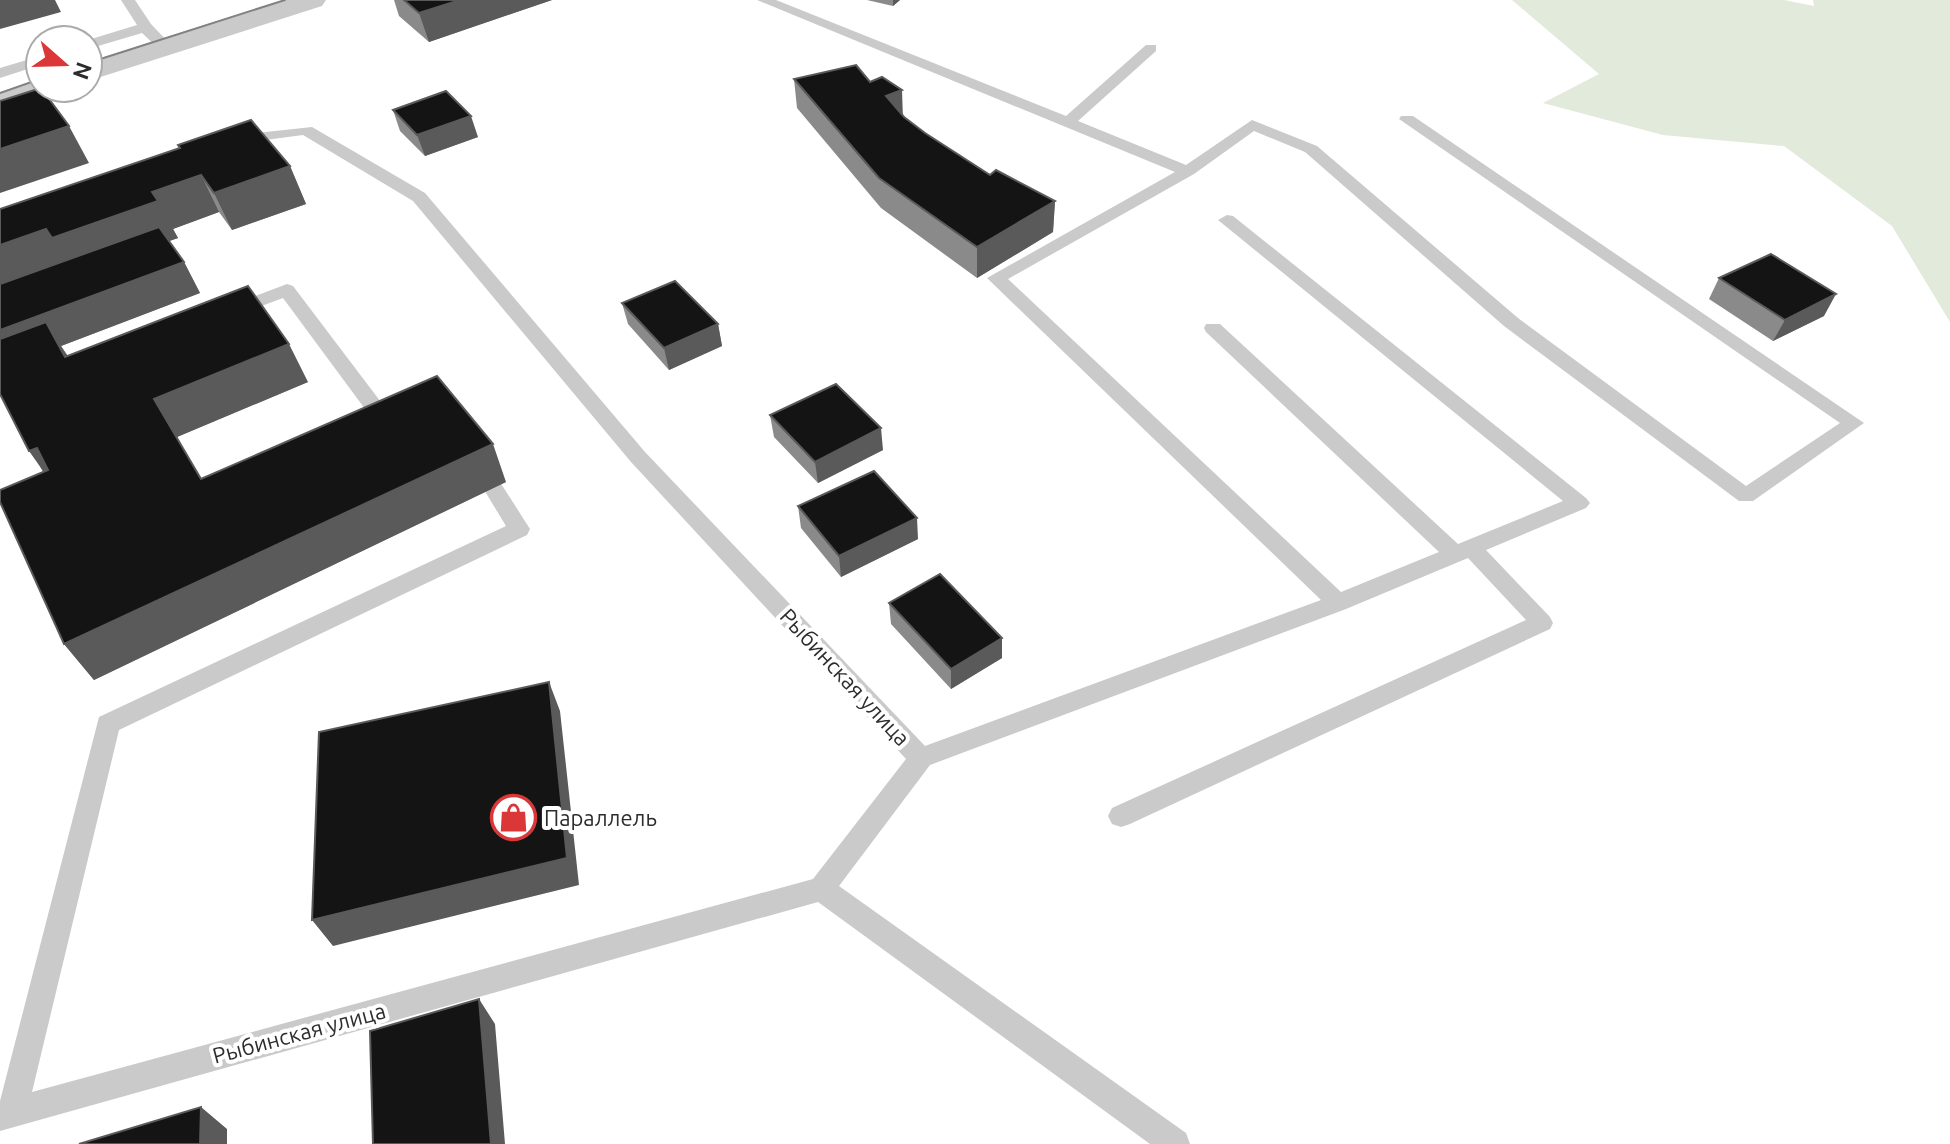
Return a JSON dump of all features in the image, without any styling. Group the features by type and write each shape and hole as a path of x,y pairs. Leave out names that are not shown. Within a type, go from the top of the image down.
{"street":[{"path":"104,64 154,37 312,0"},
{"path":"0,102 24,94"}],"lane":[{"path":"104,43 154,37 128,0"},
{"path":"764,0 1188,171"},
{"path":"1067,123 1151,48"},
{"path":"0,73 24,65"},
{"path":"1338,603 996,278 1188,171 1252,125 1311,149 1511,322 1746,496 1854,423 1407,119"},
{"name":"Рыбинская улица","path":"6,1114 821,889 921,758 638,457 419,197 306,130 208,143"},
{"path":"921,758 1338,603 1579,503 1227,220"},
{"path":"217,316 287,290 391,429 404,424"},
{"path":"1121,816 1542,623 1213,328"},
{"path":"6,1114 108,724 519,529 468,448"},
{"path":"821,889 1175,1144"}],"green space":[{"path":"1512,0 1784,0 1814,6 1813,0 1950,0 1950,322 1892,226 1784,146 1663,135 1543,103 1599,74"}],"building":[{"path":"404,0 460,0 419,13"},
{"path":"856,65 870,82 882,77 902,90 886,96 904,117 925,133 990,175 996,170 1055,201 977,247 879,178 794,79"},
{"path":"446,91 471,116 417,135 393,110"},
{"path":"24,93 24,104 53,104 69,126 0,149 0,101"},
{"path":"251,120 290,166 214,193 201,175 152,192 158,201 52,238 46,229 0,245 0,209 180,148 178,145"},
{"path":"159,227 184,262 0,330 0,284"},
{"path":"1771,254 1836,294 1785,320 1719,278"},
{"path":"675,281 718,324 664,348 622,303"},
{"path":"248,286 289,344 154,399 201,479 437,376 493,444 64,644 0,502 0,490 48,470 37,448 29,451 0,394 0,339 46,322 65,357"},
{"path":"836,384 881,428 815,462 770,415"},
{"path":"874,471 917,518 839,556 798,506"},
{"path":"940,574 1002,638 951,669 889,603"},
{"path":"549,682 567,858 312,920 319,732"},
{"path":"479,999 491,1144 373,1144 370,1031"},
{"path":"201,1107 200,1144 79,1144"}],"tram line":[{"path":"104,58 285,0"},
{"path":"0,93 24,85"}],"place":[{"name":"Параллель","path":"513,818"}]}
